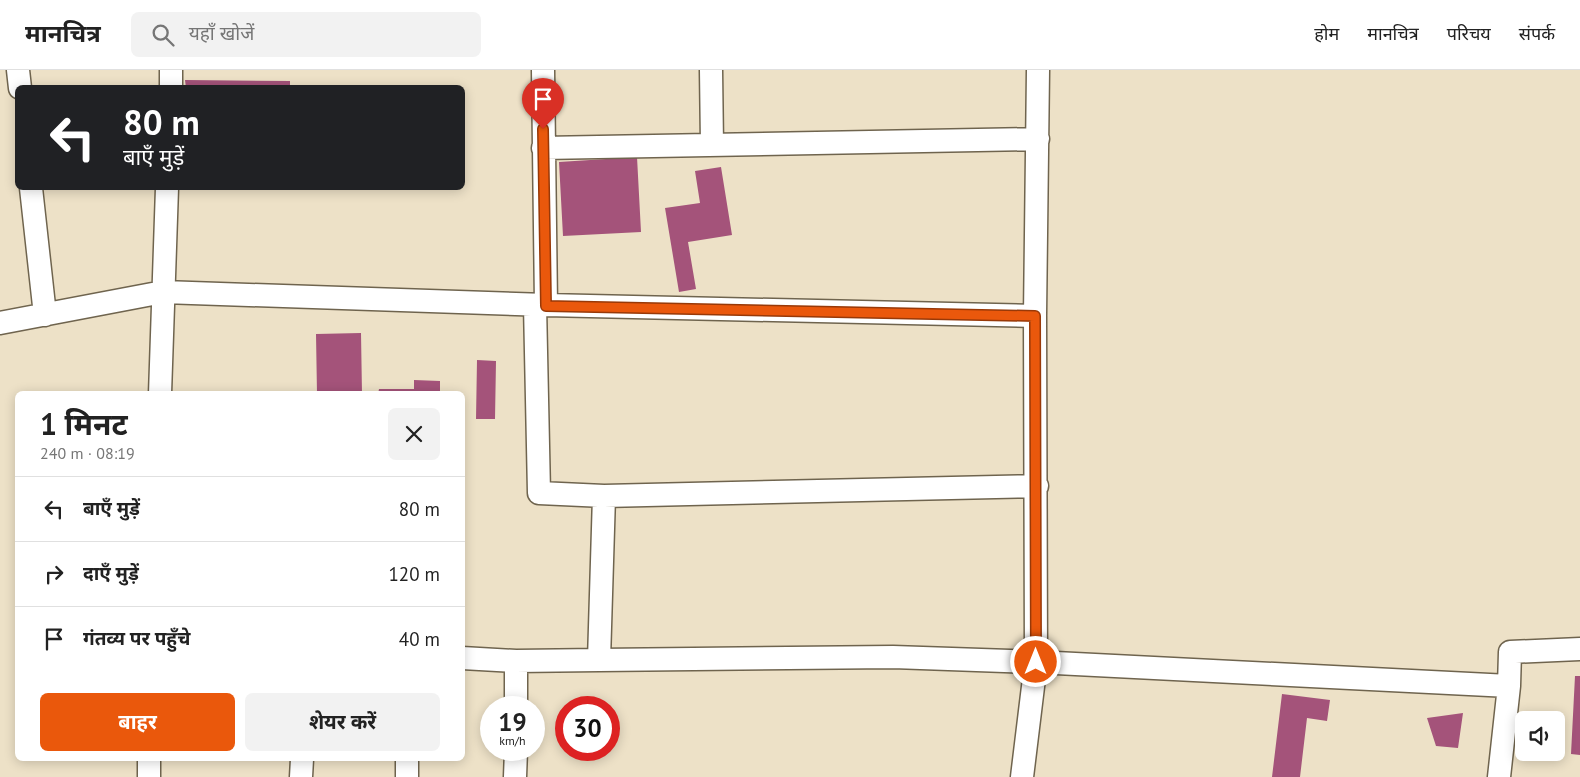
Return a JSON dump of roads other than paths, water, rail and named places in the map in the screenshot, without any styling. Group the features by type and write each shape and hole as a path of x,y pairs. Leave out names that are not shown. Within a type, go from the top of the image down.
{"street":[{"path":"18,70 20,85"},
{"path":"170,85 171,70"},
{"path":"543,70 539,493 604,496 1037,486"},
{"path":"711,70 712,144"},
{"path":"1022,777 1036,662 1037,486 1035,316 1038,70"},
{"path":"543,148 1038,139"},
{"path":"31,190 46,315"},
{"path":"160,391 167,190"},
{"path":"0,323 163,292 540,305 1035,316"},
{"path":"599,660 604,496"},
{"path":"1500,777 1509,686 1510,652 1580,649"},
{"path":"465,658 516,661 893,657 1036,662 1509,686"},
{"path":"516,661 516,696"},
{"path":"149,761 149,777"},
{"path":"301,777 302,761"},
{"path":"407,761 407,777"},
{"path":"515,777 516,761"}]}
